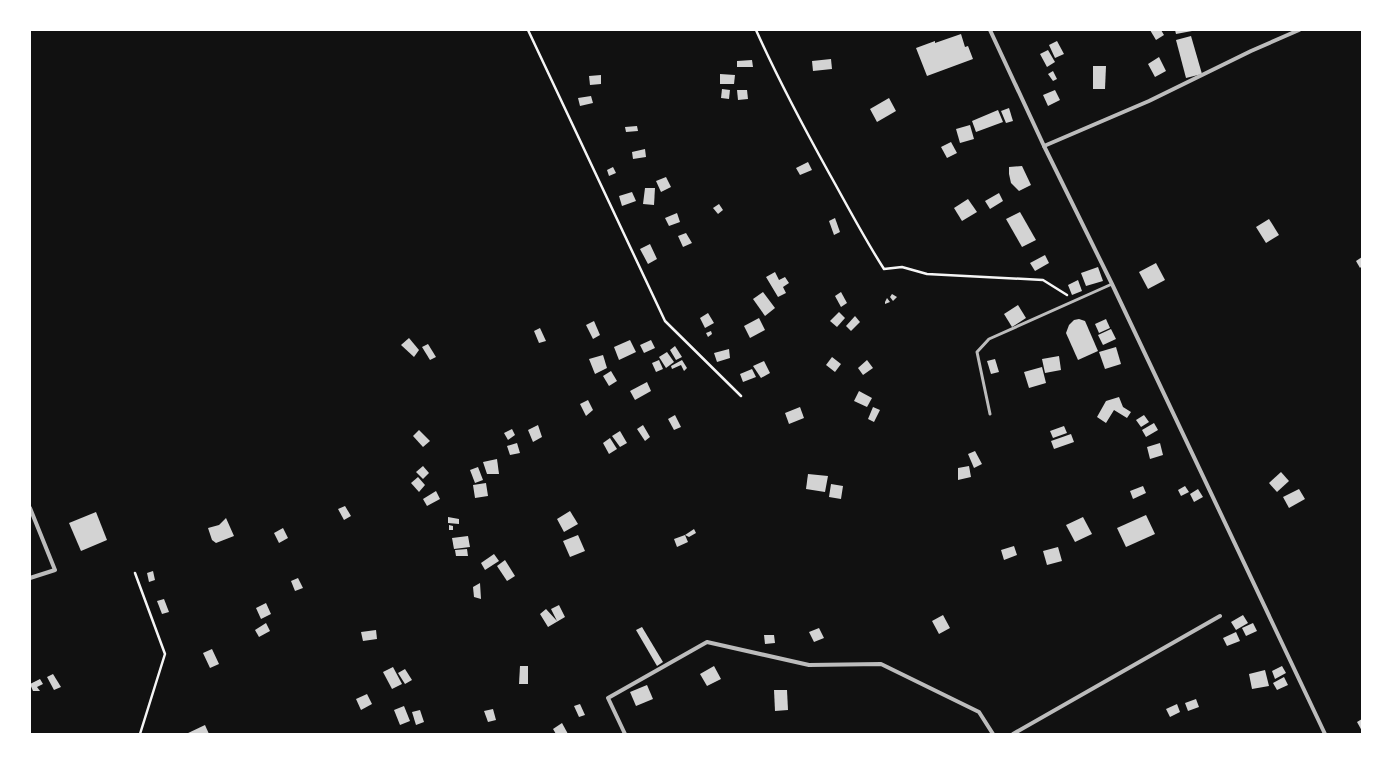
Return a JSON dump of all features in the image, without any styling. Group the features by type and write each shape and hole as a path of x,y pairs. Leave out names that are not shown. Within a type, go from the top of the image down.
{"street":[{"path":"990,30 1325,734"},
{"path":"1044,146 1149,102 1251,51 1299,30"},
{"path":"30,508 55,570 30,578"},
{"path":"1013,734 1220,616"},
{"path":"625,734 608,698 707,642 809,665 881,664 979,712 993,734"}],"lane":[{"path":"990,414 977,352 989,339 1112,284"}],"path":[{"path":"528,30 665,321 741,396"},
{"path":"756,30 774,70 807,134 870,247 884,269 902,267 927,274 1044,280 1075,300"},
{"path":"135,573 166,654 140,734"}],"building":[{"path":"1150,30 1161,30 1164,35 1156,40"},
{"path":"1175,30 1191,30 1192,31 1176,34"},
{"path":"961,34 965,47 968,46 973,59 927,76 916,48"},
{"path":"1191,36 1202,74 1186,78 1176,40"},
{"path":"1057,41 1064,54 1055,58 1049,45"},
{"path":"1048,50 1055,62 1047,67 1040,54"},
{"path":"1159,57 1166,71 1155,77 1148,64"},
{"path":"831,59 832,69 813,71 812,61"},
{"path":"752,60 753,67 737,67 737,61"},
{"path":"1093,66 1106,66 1105,89 1093,89"},
{"path":"1053,71 1057,79 1053,81 1048,74"},
{"path":"720,74 735,75 734,84 720,84"},
{"path":"601,75 601,84 590,85 589,76"},
{"path":"722,89 730,90 729,99 721,98"},
{"path":"737,90 747,90 748,99 738,100"},
{"path":"1055,90 1060,100 1048,106 1043,95"},
{"path":"591,96 593,103 580,106 578,98"},
{"path":"889,98 896,111 877,122 870,109"},
{"path":"1009,108 1013,121 1006,123 1001,111"},
{"path":"998,110 1003,122 976,132 972,121"},
{"path":"970,125 974,139 960,143 956,129"},
{"path":"637,126 638,131 626,132 625,127"},
{"path":"951,142 957,153 947,158 941,147"},
{"path":"645,149 646,157 633,159 632,152"},
{"path":"808,162 812,170 800,175 796,168"},
{"path":"1022,166 1031,185 1019,191 1011,183 1009,167"},
{"path":"613,167 616,173 609,176 607,170"},
{"path":"666,177 671,187 661,192 656,181"},
{"path":"645,188 655,188 654,205 643,204"},
{"path":"632,192 636,201 622,206 619,196"},
{"path":"999,193 1003,201 990,209 985,201"},
{"path":"968,199 977,212 962,221 954,208"},
{"path":"719,204 723,210 718,214 713,208"},
{"path":"1020,212 1036,240 1022,247 1006,219"},
{"path":"677,213 680,222 669,226 665,218"},
{"path":"835,218 840,232 834,235 829,221"},
{"path":"1269,219 1279,235 1266,243 1256,227"},
{"path":"686,233 692,243 683,247 678,236"},
{"path":"650,244 657,259 648,264 640,249"},
{"path":"1045,255 1049,263 1035,271 1030,263"},
{"path":"1362,257 1362,266 1360,268 1356,261"},
{"path":"1156,263 1165,280 1148,289 1139,272"},
{"path":"1098,267 1103,281 1086,286 1081,273"},
{"path":"775,272 779,280 785,277 789,283 783,287 786,293 778,297 766,277"},
{"path":"1078,280 1082,291 1072,295 1068,285"},
{"path":"763,292 775,308 765,316 753,299"},
{"path":"841,292 847,303 841,307 835,296"},
{"path":"892,294 897,297 893,301 890,297"},
{"path":"887,298 890,302 885,304 885,302"},
{"path":"1018,305 1026,318 1012,327 1004,314"},
{"path":"839,312 845,318 837,327 830,321"},
{"path":"708,313 714,323 705,328 700,318"},
{"path":"855,316 860,322 851,331 846,326"},
{"path":"759,318 765,330 750,338 744,326"},
{"path":"1079,319 1085,321 1098,351 1078,360 1066,333 1069,325 1074,320"},
{"path":"1106,319 1110,328 1099,333 1095,324"},
{"path":"594,321 600,335 593,339 586,325"},
{"path":"540,328 546,341 539,343 534,331"},
{"path":"1111,329 1116,339 1103,345 1098,335"},
{"path":"711,331 712,334 708,337 706,333"},
{"path":"409,338 419,350 414,357 401,345"},
{"path":"630,340 636,352 619,360 614,347"},
{"path":"651,340 655,348 644,353 640,345"},
{"path":"428,344 436,357 430,360 422,347"},
{"path":"675,346 682,357 676,360 670,350"},
{"path":"1116,347 1121,364 1105,369 1099,352"},
{"path":"729,349 730,358 717,362 714,353"},
{"path":"667,352 674,362 666,368 659,357"},
{"path":"603,355 607,368 595,374 589,359"},
{"path":"1059,356 1061,370 1045,373 1042,359"},
{"path":"832,357 841,364 835,372 826,365"},
{"path":"995,359 999,372 991,374 987,361"},
{"path":"659,360 663,369 656,372 652,363"},
{"path":"682,360 687,368 684,371 681,365 672,369 671,366"},
{"path":"867,360 873,368 863,375 858,368"},
{"path":"764,361 770,373 761,378 753,366"},
{"path":"1042,367 1046,383 1029,388 1024,372"},
{"path":"752,369 756,377 743,382 740,374"},
{"path":"611,371 617,381 609,386 603,376"},
{"path":"647,382 651,391 635,400 630,391"},
{"path":"859,391 872,398 867,407 854,401"},
{"path":"1119,397 1123,407 1131,412 1127,418 1114,410 1106,423 1097,417 1106,401"},
{"path":"588,400 593,410 586,416 580,404"},
{"path":"800,407 804,418 789,424 785,413"},
{"path":"873,407 880,410 874,422 868,419"},
{"path":"675,415 681,427 674,430 668,419"},
{"path":"1144,415 1149,422 1141,427 1136,420"},
{"path":"1154,423 1158,430 1146,437 1142,430"},
{"path":"538,425 542,437 533,442 528,430"},
{"path":"643,425 650,437 645,441 637,429"},
{"path":"1064,426 1067,433 1053,438 1050,431"},
{"path":"512,429 515,435 508,440 504,433"},
{"path":"419,430 430,441 423,447 413,436"},
{"path":"620,431 627,443 620,447 612,436"},
{"path":"1071,434 1074,442 1054,449 1051,441"},
{"path":"610,438 617,449 609,454 603,443"},
{"path":"517,443 520,453 510,455 507,446"},
{"path":"1160,443 1163,455 1150,459 1147,447"},
{"path":"975,451 982,464 974,468 968,454"},
{"path":"497,459 499,474 487,474 483,462"},
{"path":"423,466 429,473 423,479 416,472"},
{"path":"969,466 971,477 958,480 958,468"},
{"path":"478,467 483,480 475,483 470,470"},
{"path":"1281,472 1289,481 1277,492 1269,483"},
{"path":"808,474 828,476 825,492 806,489"},
{"path":"418,477 425,485 419,492 411,483"},
{"path":"486,483 488,496 475,498 473,485"},
{"path":"831,484 843,486 841,499 829,497"},
{"path":"1143,486 1146,493 1133,499 1130,491"},
{"path":"1185,486 1189,492 1181,496 1178,490"},
{"path":"1198,489 1203,497 1194,502 1190,494"},
{"path":"1299,489 1305,499 1289,508 1283,497"},
{"path":"436,491 440,499 427,506 423,499"},
{"path":"345,506 351,516 344,520 338,509"},
{"path":"570,511 578,524 564,532 557,519"},
{"path":"96,512 107,540 81,551 69,523"},
{"path":"1146,515 1155,534 1126,547 1117,528"},
{"path":"448,517 459,519 459,524 448,523"},
{"path":"1083,517 1092,534 1075,542 1066,525"},
{"path":"226,518 234,536 216,543 212,540 208,528 219,525"},
{"path":"449,525 453,526 453,530 449,530"},
{"path":"283,528 288,538 279,543 274,533"},
{"path":"694,529 696,533 689,537 685,535"},
{"path":"578,535 585,551 570,557 563,541"},
{"path":"685,535 688,542 677,547 674,539"},
{"path":"468,536 470,547 454,549 452,538"},
{"path":"1014,546 1017,555 1004,560 1001,550"},
{"path":"1058,547 1062,561 1047,565 1043,551"},
{"path":"467,549 468,556 456,556 455,550"},
{"path":"494,554 499,561 485,570 481,563"},
{"path":"505,560 515,576 507,581 497,566"},
{"path":"153,571 155,580 149,582 147,573"},
{"path":"298,578 303,588 295,591 291,581"},
{"path":"480,583 481,599 474,597 473,587"},
{"path":"164,599 169,612 162,614 157,601"},
{"path":"266,603 271,614 261,619 256,608"},
{"path":"559,605 565,617 548,627 540,614 546,609 557,621 551,609"},
{"path":"943,615 950,628 939,634 932,621"},
{"path":"1243,615 1248,623 1236,630 1231,622"},
{"path":"266,623 270,631 259,637 255,630"},
{"path":"1253,623 1257,631 1246,636 1242,628"},
{"path":"642,627 663,662 657,666 636,630"},
{"path":"819,628 824,638 814,642 809,632"},
{"path":"376,630 377,639 363,641 361,632"},
{"path":"1236,632 1240,641 1227,646 1223,638"},
{"path":"764,635 774,635 775,643 765,644"},
{"path":"212,649 219,664 210,668 203,653"},
{"path":"520,666 528,666 528,684 519,684"},
{"path":"714,666 721,679 707,686 700,674"},
{"path":"1282,666 1286,673 1275,679 1272,671"},
{"path":"393,667 402,684 392,689 383,672"},
{"path":"405,669 412,680 405,684 398,673"},
{"path":"1265,670 1269,686 1252,689 1249,674"},
{"path":"53,674 61,687 54,690 47,677"},
{"path":"1284,677 1288,685 1277,690 1273,683"},
{"path":"40,679 43,684 37,687 40,691 33,691 30,684"},
{"path":"647,685 653,699 636,706 630,692"},
{"path":"774,690 787,690 788,710 775,711"},
{"path":"367,694 372,704 361,710 356,699"},
{"path":"1196,699 1199,707 1188,711 1185,703"},
{"path":"580,704 585,715 579,717 574,706"},
{"path":"1177,704 1180,712 1170,717 1166,709"},
{"path":"404,706 410,721 400,725 394,710"},
{"path":"493,709 496,720 488,722 484,711"},
{"path":"420,710 424,722 416,725 412,712"},
{"path":"1362,719 1362,731 1357,722"},
{"path":"562,723 568,734 556,734 553,729"},
{"path":"205,725 209,734 186,734"}]}
